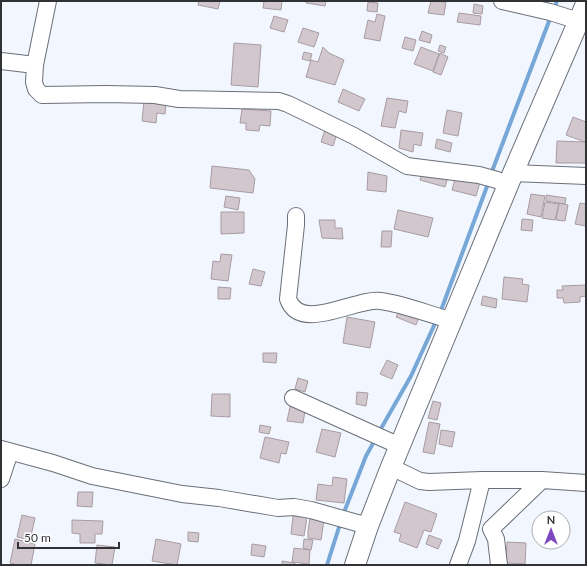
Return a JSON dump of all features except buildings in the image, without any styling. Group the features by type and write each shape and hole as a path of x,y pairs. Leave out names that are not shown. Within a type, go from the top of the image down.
{"main road":[{"path":"356,565 360,524 391,467 400,446 447,320 577,14"}],"street":[{"path":"48,1 35,65 34,82 36,89 42,95 106,94 155,96 178,99 279,102 288,104 354,136 407,166 479,174 506,179 586,176"},
{"path":"502,1 550,12 577,14"},
{"path":"1,61 35,65"},
{"path":"296,216 288,299 290,304 296,310 316,314 360,303 380,301 421,311 447,320"},
{"path":"292,398 400,446"},
{"path":"1,479 6,450 92,476 174,493 219,498 278,508 294,507 311,510 360,524"},
{"path":"391,467 420,481 429,482 542,480 586,483"},
{"path":"458,565 467,541 482,480"},
{"path":"499,565 496,539 491,529 542,480"}],"waterway":[{"path":"554,10 557,1"},
{"path":"491,174 551,16"},
{"path":"440,313 489,181"},
{"path":"379,432 411,376 437,319"},
{"path":"343,515 366,456 376,438"},
{"path":"327,565 341,521"}]}
